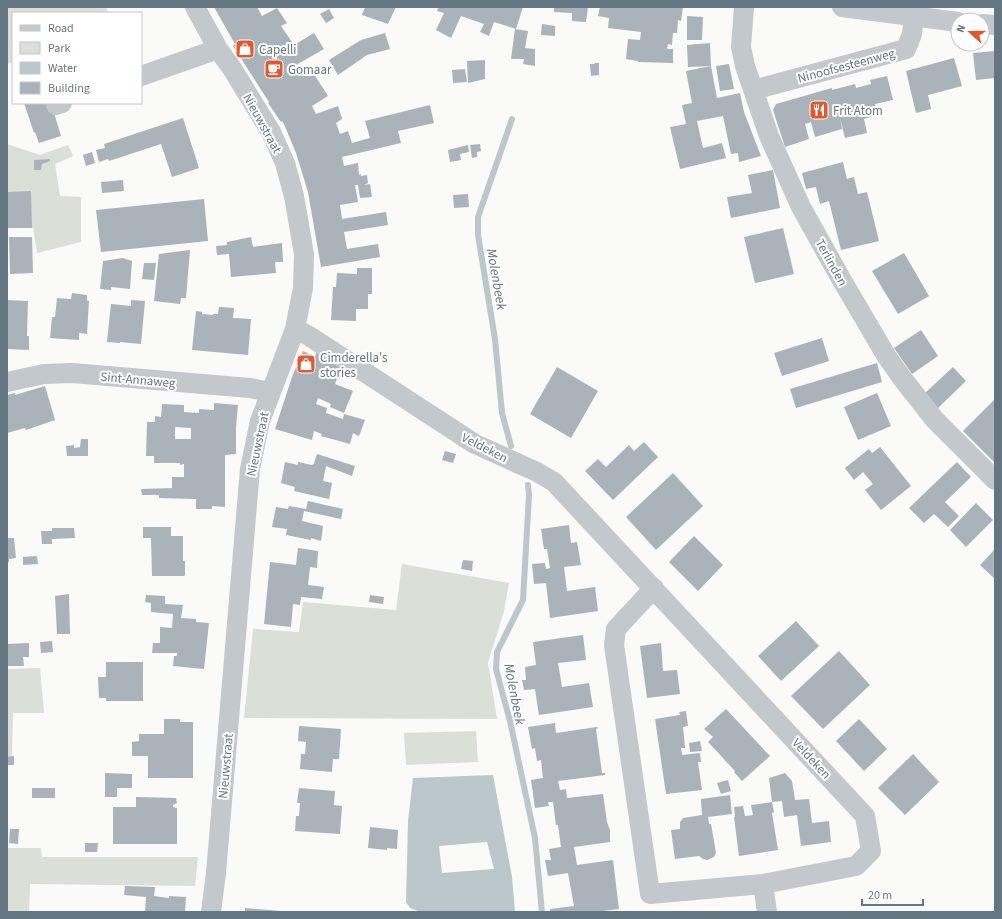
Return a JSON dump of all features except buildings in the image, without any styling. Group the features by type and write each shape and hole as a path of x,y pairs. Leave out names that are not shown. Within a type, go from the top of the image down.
{"street":[{"name":"Nieuwstraat","path":"195,7 218,49 233,70 271,132 285,163 292,190 304,254 303,288 294,329 260,421 250,469 216,873 211,912"},
{"name":"Terlinden","path":"744,7 741,47 753,90 769,136 801,207 887,357 935,420 995,480"},
{"path":"842,7 950,21"},
{"name":"Ninoofsesteenweg","path":"753,90 906,49 912,34 914,16"},
{"path":"142,76 218,49"},
{"name":"Veldeken","path":"294,329 309,336 475,444 537,472 554,482 654,588 865,816 871,851 856,866 763,884 650,894 614,645 616,629 654,588"},
{"name":"Sint-Annaweg","path":"7,382 44,374 72,373 250,388 270,392"},
{"path":"763,884 767,912"}],"green space":[{"path":"7,7 106,7 108,12 12,12 12,62 7,64"},
{"path":"7,144 40,155 68,145 73,156 55,164 60,196 81,197 81,242 37,253 33,228 7,209"},
{"path":"402,564 509,583 504,611 488,663 497,719 244,718 253,629 299,632 303,602 396,610"},
{"path":"40,668 44,713 13,713 12,758 7,758 7,669"},
{"path":"476,731 478,762 406,765 404,733"},
{"path":"7,848 41,848 42,857 198,857 195,886 30,884 29,912 7,912"}],"water":[{"path":"493,775 512,877 515,912 418,911 410,908 406,902 408,821 413,778","holes":["487,842 494,869 442,873 439,846"]}],"waterway":[{"name":"Molenbeek","path":"511,446 502,413 495,339 478,235 478,217 512,119"},
{"name":"Molenbeek","path":"528,485 529,495 523,600 497,652 496,669 510,721 535,838 542,912"}],"place":[{"name":"Capelli","path":"245,49"},
{"name":"Gomaar","path":"274,69"},
{"name":"Frit Atom","path":"819,110"},
{"name":"Cimderella's stories","path":"306,364"}]}
